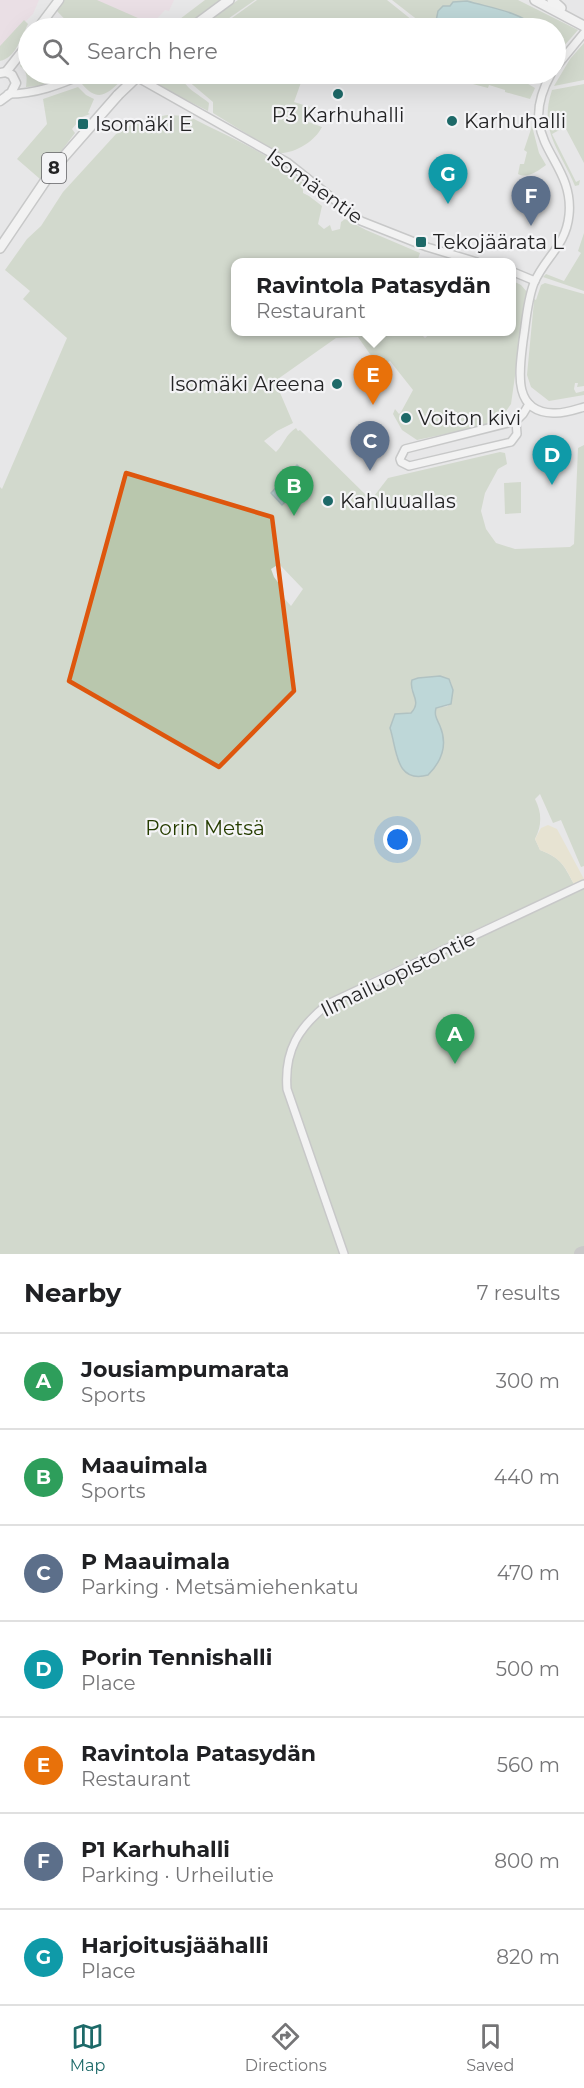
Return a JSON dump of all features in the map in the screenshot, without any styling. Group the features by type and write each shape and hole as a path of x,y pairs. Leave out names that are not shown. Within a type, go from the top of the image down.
{"highway":[{"path":"205,18 229,0"},
{"path":"526,0 549,3 582,22"},
{"path":"536,0 561,8 582,22"},
{"name":"8","path":"0,248 54,168 130,84"}],"main road":[{"path":"46,18 59,0"},
{"path":"2,72 18,58"},
{"path":"0,101 4,94 14,89 18,68"},
{"path":"2,72 12,75 15,82"}],"street":[{"path":"566,54 584,33"},
{"path":"19,84 35,91"},
{"path":"4,94 24,94 63,84"},
{"name":"Isomäentie","path":"149,84 287,162 361,221 427,247 464,258"},
{"path":"547,84 540,103 539,124 547,149 563,176 570,207 566,234 535,281 528,303 519,372 522,394 529,404 552,413 584,407"},
{"path":"516,273 535,281"},
{"path":"516,421 517,434 511,442 410,466 401,462 400,455 405,449 516,421 529,404"},
{"name":"Ilmailuopistontie","path":"344,1254 287,1089 286,1073 292,1046 303,1026 328,1004 584,884"}],"highlighted area":[{"path":"126,473 272,517 294,691 219,767 69,681"}],"shaded area":[{"path":"0,0 39,0 29,18 18,18 18,29 0,47"},
{"path":"94,0 174,0 169,11 165,10 158,18 135,18"}],"green space":[{"path":"63,0 97,0 138,18 64,18 56,10"},
{"path":"205,0 220,0 196,18 181,18"},
{"path":"238,0 255,0 229,18 213,18"},
{"path":"257,0 387,0 410,18 232,18"},
{"path":"392,0 518,0 554,18 517,18 450,6 439,11 437,18 415,18"},
{"path":"566,24 578,30 566,44"},
{"path":"18,26 17,46 10,56 0,61 0,46"},
{"path":"584,43 584,80 566,84 566,66"},
{"path":"26,84 52,84 50,85 26,87"},
{"path":"82,84 117,84 103,94 93,94"},
{"path":"155,84 186,84 209,103 208,111"},
{"path":"192,84 300,84 294,102 310,107 306,121 322,127 304,146 278,153 213,113 213,102"},
{"path":"473,84 528,84 535,88 530,99 489,85 488,88"},
{"path":"584,84 584,163 565,127 552,134 576,182 580,180 579,185 575,186 549,129 548,104 552,90"},
{"path":"78,87 94,99 88,113 90,114 82,117 72,129 75,133 40,179 17,159 47,124 43,99"},
{"name":"Porin Metsä","path":"167,115 187,116 251,148 291,173 303,183 303,193 322,206 318,224 324,229 330,225 332,231 340,229 341,222 345,219 420,253 418,258 231,258 231,336 423,336 425,338 427,336 516,336 516,282 527,292 511,404 506,411 508,421 417,440 402,430 393,414 395,409 399,414 401,412 413,390 390,361 379,367 358,337 336,338 275,381 293,423 264,441 276,452 293,430 296,428 300,430 371,500 388,478 500,452 505,453 507,464 498,469 485,493 481,511 486,529 496,543 515,549 570,547 574,544 578,448 584,445 584,866 581,867 561,820 553,823 540,794 535,799 540,819 535,839 540,850 561,862 574,884 363,982 365,986 584,885 584,1254 0,1254 0,487 2,489 67,338 23,299 30,291 5,270 27,239 41,226 63,192 116,134 146,120","holes":["279,564 303,589 291,606 283,597 283,589 271,569","440,676 449,679 452,692 448,706 436,708 434,715 436,720 397,758 390,728 398,713 411,713 415,707 415,695 411,689 418,678"]},
{"path":"532,126 539,153 546,165 525,176 518,174 520,164 524,164 527,152 524,150"},
{"path":"584,233 584,291 543,277 546,274 564,281 581,253 578,251"},
{"path":"545,283 584,294 584,386 577,387 578,383 575,383 574,389 576,393 584,391 584,395 549,401 531,387 527,375 534,299 536,300 541,285"},
{"path":"521,482 521,513 505,514 504,483"}],"sand":[{"path":"548,825 557,829 584,879 584,884 576,888 559,860 540,850 535,839 541,828"}],"water":[{"path":"467,1 521,18 437,18 438,11 443,6 450,6 453,2"},
{"path":"297,465 310,477 282,505 271,493"},
{"path":"440,676 449,679 453,690 451,704 436,708 435,711 442,733 442,753 428,775 409,774 399,763 390,728 395,714 411,713 416,704 411,685 412,680"}],"place":[{"name":"P3 Karhuhalli","path":"338,94"},
{"name":"Karhuhalli","path":"452,121"},
{"name":"Isomäki E","path":"83,124"},
{"name":"Harjoitusjäähalli","path":"448,204"},
{"name":"P1 Karhuhalli","path":"531,226"},
{"name":"Tekojäärata L","path":"421,242"},
{"name":"Isomäki Areena","path":"337,384"},
{"name":"Ravintola Patasydän","path":"373,405"},
{"name":"Voiton kivi","path":"406,418"},
{"name":"P Maauimala","path":"370,471"},
{"name":"Porin Tennishalli","path":"552,485"},
{"name":"Kahluuallas","path":"328,501"},
{"name":"Maauimala","path":"294,516"},
{"name":"Jousiampumarata","path":"455,1064"}]}
